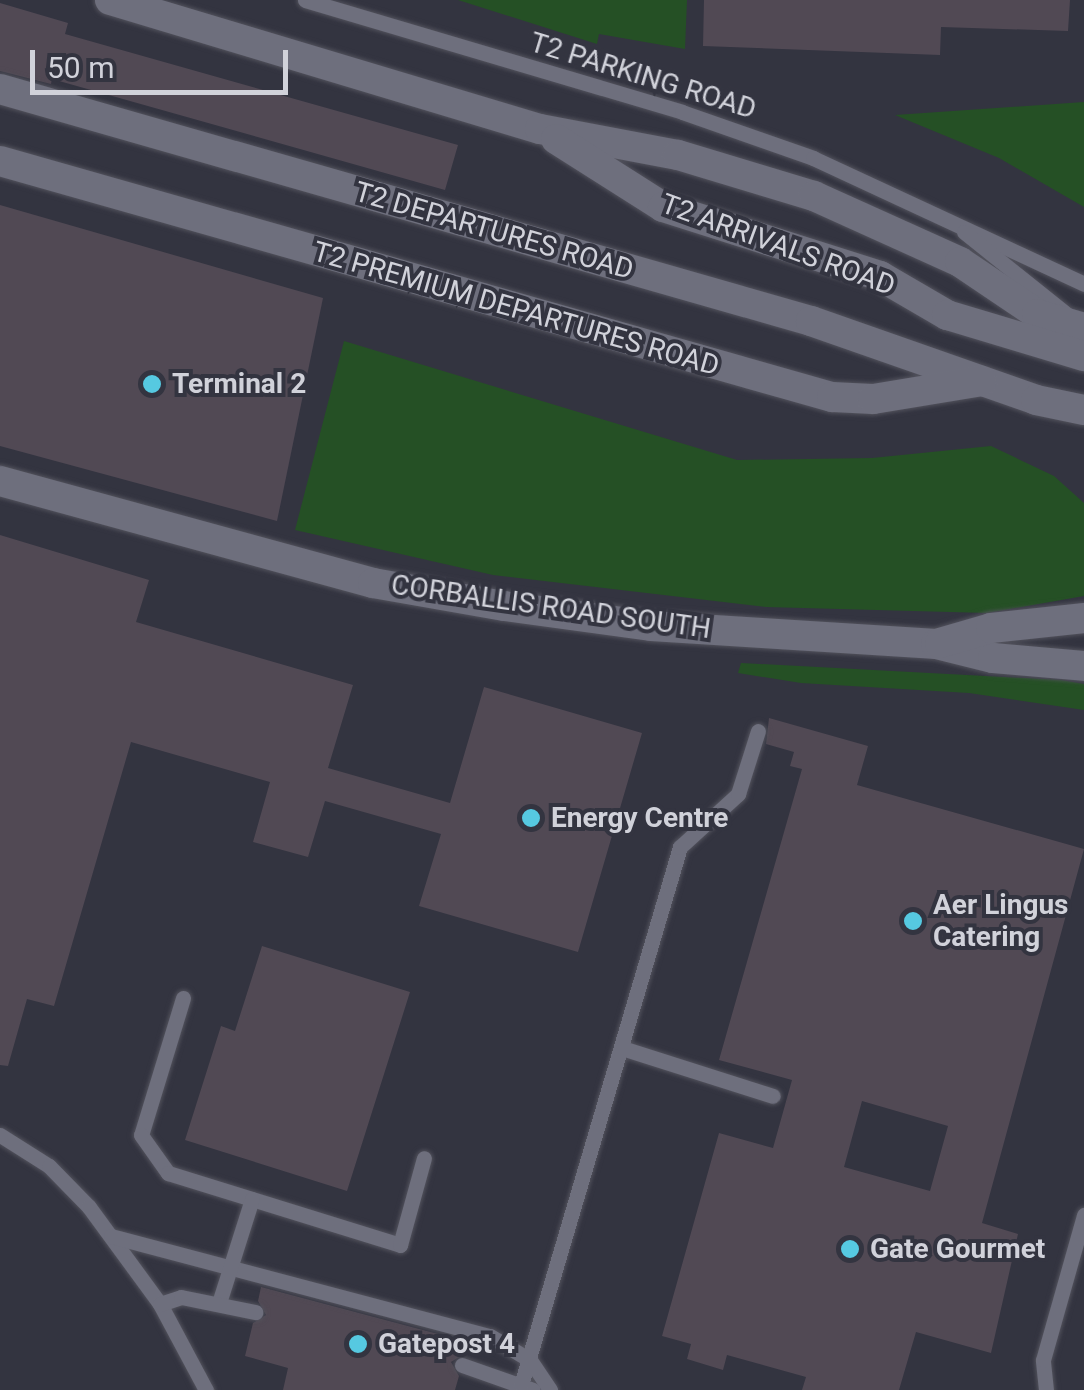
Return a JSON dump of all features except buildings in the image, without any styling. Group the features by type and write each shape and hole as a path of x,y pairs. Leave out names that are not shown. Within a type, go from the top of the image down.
{"street":[{"name":"T2 ARRIVALS ROAD","path":"110,0 540,129 678,155 814,196 960,262 1037,314 1083,335"},
{"name":"T2 DEPARTURES ROAD","path":"0,90 810,321 985,381"},
{"name":"T2 ARRIVALS ROAD","path":"540,129 663,206 880,276 947,315 1083,335"},
{"name":"T2 PREMIUM DEPARTURES ROAD","path":"0,160 832,397 873,399 985,381 1036,400"},
{"path":"1036,400 1084,410"},
{"path":"1036,400 1084,426"},
{"name":"CORBALLIS ROAD SOUTH","path":"0,480 374,583 504,606 651,626 936,644 993,658 1084,666"},
{"name":"CORBALLIS ROAD SOUTH","path":"936,644 991,628 1084,618"}],"lane":[{"name":"T2 PARKING ROAD","path":"305,0 682,112 814,158 1084,284"},
{"name":"T2 PARKING ROAD","path":"957,226 1083,335"},
{"path":"462,1365 527,1387 530,1360 680,847 738,794 758,730"},
{"path":"183,998 141,1135 168,1173 400,1245 424,1158"},
{"path":"622,1048 773,1096"},
{"path":"0,1135 49,1166 111,1236 160,1304 206,1390"},
{"path":"219,1302 252,1199"},
{"path":"1046,1390 1044,1360 1084,1214"},
{"path":"111,1236 490,1336 530,1360 550,1390"},
{"path":"160,1304 180,1296 255,1312"}],"green space":[{"path":"458,0 687,0 685,49 599,34 597,44"},
{"path":"1084,102 1084,207 999,158 895,115"},
{"path":"344,341 737,460 872,458 991,446 1054,476 1084,503 1084,596 987,613 766,607 493,575 295,530"},
{"path":"741,663 1061,680 1084,684 1084,710 969,693 801,683 738,673"}],"place":[{"name":"Terminal 2","path":"152,384"},
{"name":"Energy Centre","path":"531,818"},
{"name":"Aer Lingus Catering","path":"913,921"},
{"name":"Gate Gourmet","path":"850,1249"},
{"name":"Gatepost 4","path":"358,1344"}]}
